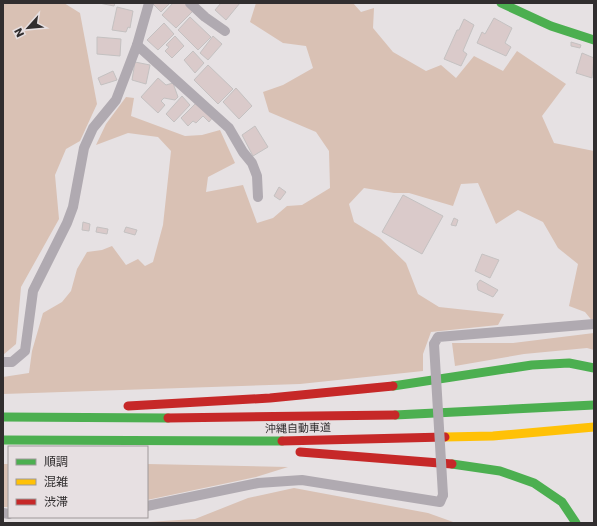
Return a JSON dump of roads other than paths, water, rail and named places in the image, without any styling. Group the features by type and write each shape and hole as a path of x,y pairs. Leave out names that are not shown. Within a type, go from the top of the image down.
{"main road":[{"path":"501,3 551,26 594,40"},
{"path":"97,418 125,406 270,398 404,385 532,365 569,363 594,368"},
{"name":"沖縄自動車道","path":"3,417 271,418 494,412 594,405"},
{"name":"沖縄自動車道","path":"3,440 249,442 493,436 594,427"},
{"path":"249,442 270,450"},
{"path":"292,452 460,464 500,471 534,483 562,502 576,523"}],"street":[{"path":"3,362 12,362 25,351 33,291 74,207 84,148 93,128 116,100 137,45 149,3"},
{"path":"190,3 205,17 225,31"},
{"path":"137,45 229,128 243,152 252,163 257,176 258,197"},
{"path":"148,506 258,482 302,480 440,502 443,495 434,344 438,337 594,324"}]}
